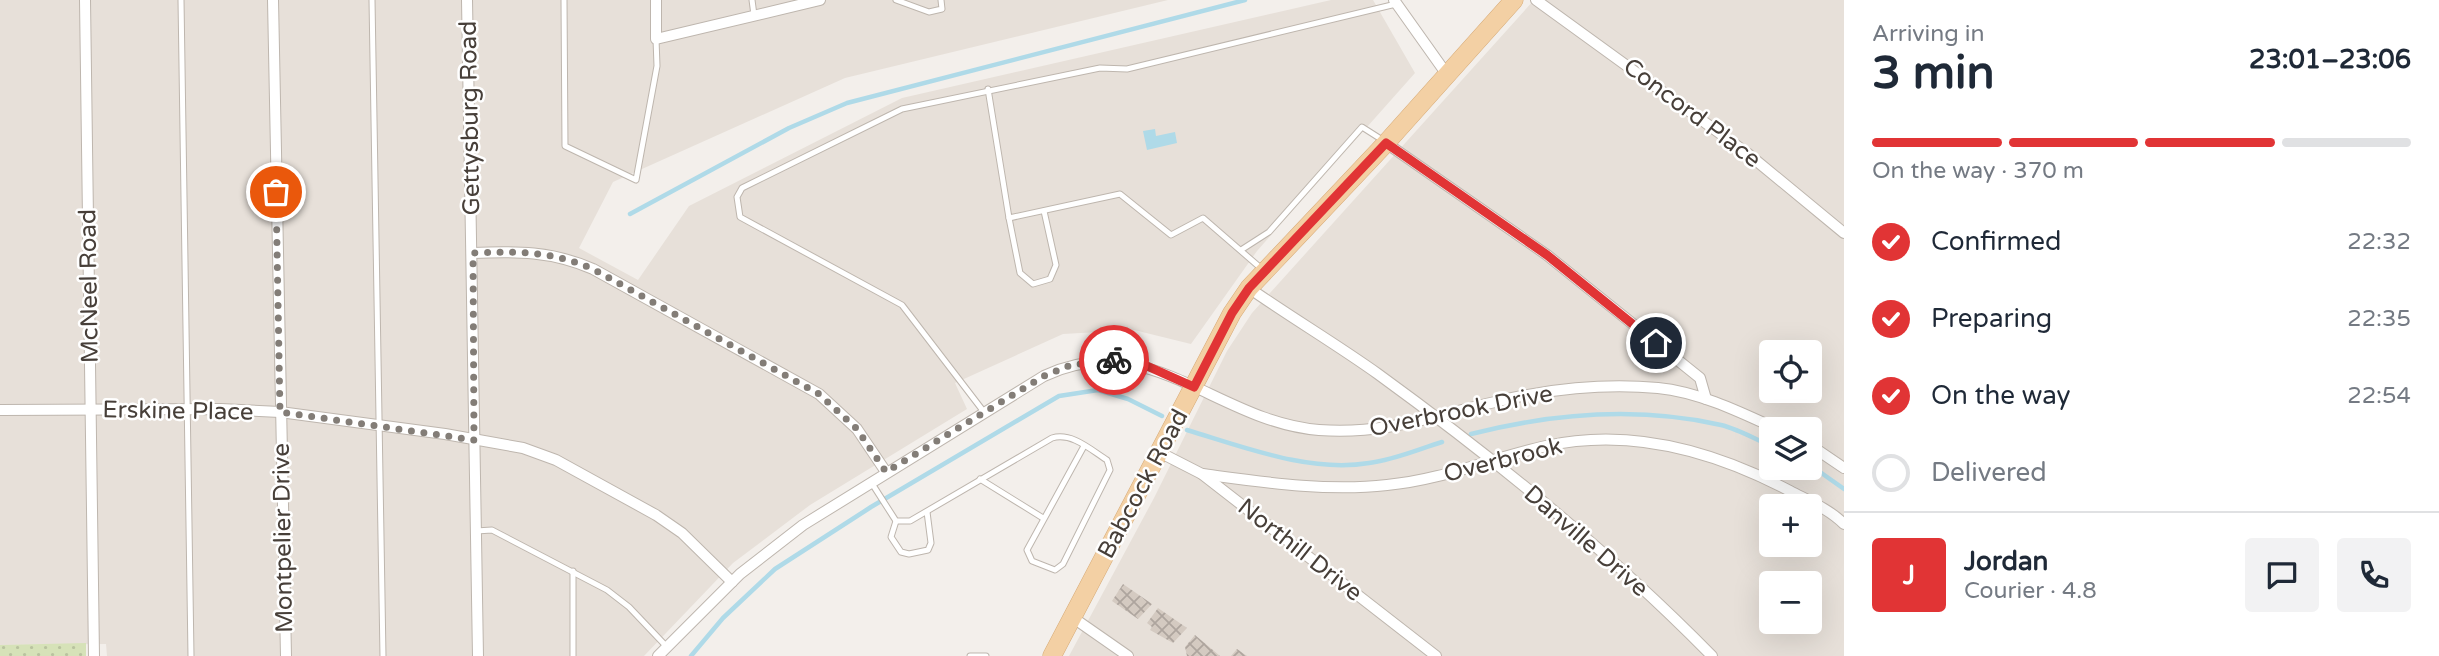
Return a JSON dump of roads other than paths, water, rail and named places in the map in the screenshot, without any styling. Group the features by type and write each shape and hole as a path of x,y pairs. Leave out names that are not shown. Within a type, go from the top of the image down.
{"main road":[{"name":"Babcock Road","path":"1052,656 1232,313 1249,288 1448,76 1514,0"}],"street":[{"name":"McNeel Road","path":"85,0 94,656"},
{"name":"Montpelier Drive","path":"273,0 286,656"},
{"name":"Gettysburg Road","path":"467,0 478,656"},
{"path":"656,0 656,39 820,0"},
{"name":"Concord Place","path":"1536,0 1747,153 1844,233"},
{"path":"1395,2 1448,76"},
{"path":"1386,143 1580,282 1700,378 1706,399"},
{"path":"473,253 542,253 570,259 593,269 819,394 857,429 886,472"},
{"name":"Danville Drive","path":"1249,288 1376,372 1437,417 1645,591 1712,656"},
{"name":"Overbrook Drive","path":"658,656 733,582 803,525 1057,369 1099,360 1147,366 1256,417 1295,428 1377,430 1543,392 1659,388 1706,399 1759,421"},
{"name":"Erskine Place","path":"0,410 187,409 280,412 380,424 523,448 567,466 656,515 681,533 733,582"},
{"name":"Overbrook","path":"1202,474 1318,486 1370,486 1407,483 1494,463 1547,446 1573,442 1624,441 1675,447 1715,456 1833,513 1844,524"},
{"name":"Northill Drive","path":"1159,452 1202,474 1436,656"},
{"path":"1822,453 1844,468"},
{"path":"1072,617 1128,656"}],"lane":[{"path":"181,0 191,656"},
{"path":"372,0 383,656"},
{"path":"564,0 565,146 636,180 657,66 656,39"},
{"path":"752,0 754,15"},
{"path":"896,0 929,12 942,9 941,0"},
{"path":"984,412 902,306 740,217 737,207 742,188 901,109 1100,68 1127,69 1395,2"},
{"path":"988,89 1020,272 1033,284 1050,279 1056,265 1044,211"},
{"path":"1241,250 1269,232 1362,127 1386,143"},
{"path":"1009,218 1120,194 1171,235 1203,218 1265,272"},
{"path":"893,519 910,521 1052,438 1068,437 1084,446 1107,460 1110,470 1063,564 1055,570 1032,561 1027,556 1032,537 1084,446"},
{"path":"980,479 1043,518"},
{"path":"871,482 893,519 891,537 901,552 920,553 928,550 931,543 927,512"},
{"path":"476,531 492,530 607,590 629,607 667,647"},
{"path":"573,571 573,656"},
{"path":"970,656 986,656"}],"water":[{"path":"1155,129 1156,136 1175,132 1177,143 1147,150 1143,131"}],"waterway":[{"path":"630,214 789,128 847,103 1245,0"},
{"path":"691,656 723,618 775,569 871,507 1059,396 1098,390 1128,399 1162,416"},
{"path":"1471,434 1564,417 1627,414 1658,415 1721,425 1759,441"},
{"path":"1187,430 1277,457 1324,464 1378,462 1442,442"},
{"path":"1822,473 1844,489"}]}
